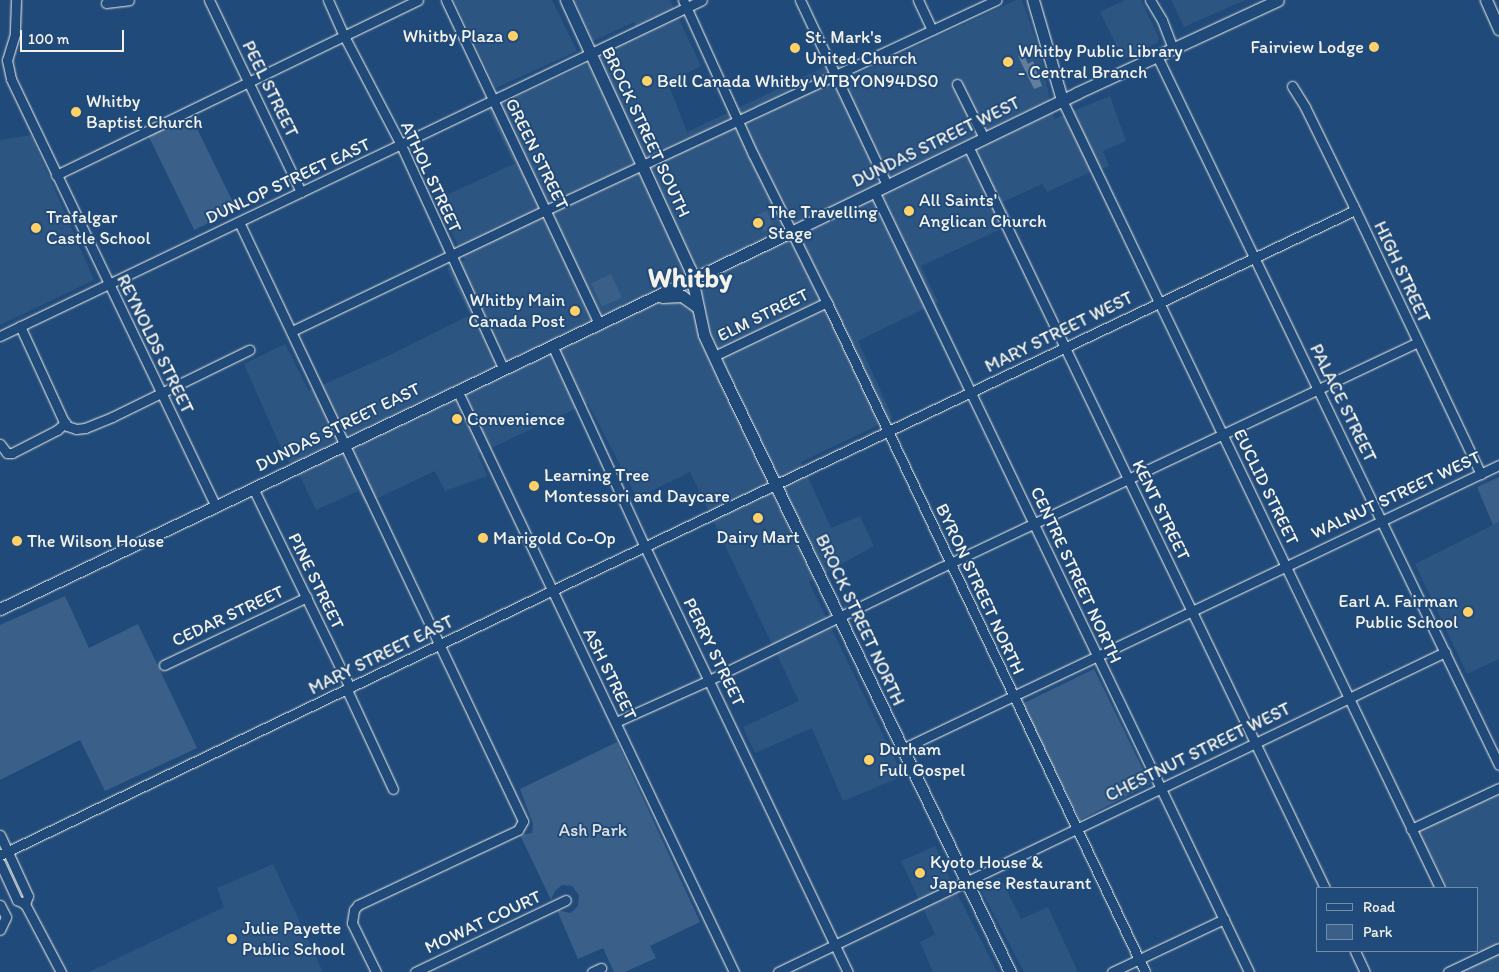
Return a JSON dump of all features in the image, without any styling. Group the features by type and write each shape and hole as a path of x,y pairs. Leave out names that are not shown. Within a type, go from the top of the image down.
{"main road":[{"name":"BROCK STREET SOUTH","path":"566,0 693,279"},
{"path":"1033,0 1062,100"},
{"name":"DUNDAS STREET WEST","path":"693,279 1062,100 1278,0"},
{"path":"1486,0 1499,29"},
{"name":"DUNDAS STREET EAST","path":"0,609 214,505 693,279"},
{"name":"BROCK STREET NORTH","path":"693,279 704,334 714,356 1010,972"},
{"path":"652,298 682,296 697,306"}],"street":[{"name":"REYNOLDS STREET","path":"16,0 15,34 7,60 11,79 214,505"},
{"path":"106,3 129,0"},
{"name":"PEEL STREET","path":"208,0 301,192"},
{"name":"ATHOL STREET","path":"328,0 343,34 401,145 450,256 503,368"},
{"path":"56,175 343,34 418,0"},
{"name":"GREEN STREET","path":"446,0 598,323"},
{"name":"DUNLOP STREET EAST","path":"0,336 493,101 684,4 702,0"},
{"path":"800,0 887,185"},
{"path":"918,0 932,30"},
{"path":"292,331 835,74 997,0"},
{"path":"1150,0 1162,20 1173,48"},
{"name":"BYRON STREET NORTH","path":"684,4 1145,972"},
{"name":"PALACE STREET","path":"1157,56 1499,765"},
{"path":"957,84 984,138"},
{"name":"HIGH STREET","path":"1292,86 1305,107 1481,474"},
{"name":"EUCLID STREET","path":"1062,100 1440,887"},
{"name":"KENT STREET","path":"968,146 1325,887"},
{"name":"CENTRE STREET NORTH","path":"874,191 1249,972"},
{"name":"MARY STREET WEST","path":"777,486 1355,210"},
{"path":"239,222 522,816 522,826 518,830 358,905 354,910 352,923 376,972"},
{"name":"ELM STREET","path":"714,356 827,302"},
{"path":"20,326 65,423 76,429 85,428 249,350"},
{"path":"616,722 710,680 950,563 1418,342"},
{"name":"PERRY STREET","path":"552,346 645,547 848,972"},
{"name":"ASH STREET","path":"457,390 734,972"},
{"path":"0,444 7,453 12,453 57,430 65,423"},
{"name":"WALNUT STREET WEST","path":"902,749 1499,465"},
{"name":"MARY STREET EAST","path":"4,854 552,590 777,486"},
{"name":"PINE STREET","path":"253,488 307,597 393,789"},
{"name":"CEDAR STREET","path":"164,665 307,597"},
{"name":"CHESTNUT STREET WEST","path":"778,972 1444,652"},
{"path":"1411,828 1499,788"},
{"path":"0,835 4,854 28,896 25,904"},
{"path":"0,863 17,900 25,904 58,971"},
{"name":"MOWAT COURT","path":"415,972 566,900"},
{"path":"0,905 6,917 0,930"},
{"path":"1112,972 1224,919"},
{"path":"1448,972 1472,955 1499,948"},
{"path":"1355,952 1365,972"},
{"path":"592,972 601,968"}],"shaded area":[{"path":"454,0 552,0 577,51 496,88"},
{"path":"574,0 670,0 701,66 668,83 687,132 841,59 851,77 1016,0 1022,0 1039,49 1054,119 1110,96 1126,141 1103,151 1109,166 1086,174 1047,192 1042,184 1003,202 1014,223 921,266 938,302 858,341 893,418 801,462 831,528 860,516 874,546 809,582 903,776 843,801 812,728 755,753 743,727 799,701 690,472 637,498 588,403 478,454 487,476 445,491 435,471 365,504 358,491 316,510 299,474 285,457 244,364 285,344 309,391 392,354 470,315 447,268 465,260 436,200 514,164 488,110 600,58 604,52 639,37 634,22 593,41"},
{"path":"1125,0 1141,0 1159,38 1157,43 1123,59 1100,12"},
{"path":"1171,0 1245,0 1184,27"},
{"path":"1023,53 1028,64 1033,61 1042,86 1034,89 1018,56"},
{"name":"Trafalgar Castle School","path":"31,135 94,280 0,325 0,140"},
{"name":"Earl A. Fairman Public School","path":"1499,522 1499,659 1467,674 1415,564"},
{"path":"1499,794 1499,972 1460,972 1484,960 1479,949 1479,887 1447,887 1418,831"},
{"path":"935,846 997,972 933,972 920,942 935,934 901,861"},
{"name":"Julie Payette Public School","path":"273,864 323,972 89,972 224,907 217,888"},
{"path":"1000,877 1021,919 1048,907 1078,972 1024,972 979,886"}],"green space":[{"path":"190,114 236,209 194,230 148,135"},
{"path":"767,211 774,228 764,232 757,215"},
{"path":"611,274 622,298 602,307 591,283"},
{"path":"1499,477 1499,522 1493,525 1477,487"},
{"path":"65,596 89,648 138,624 197,748 105,791 80,740 0,780 0,625"},
{"path":"1094,669 1150,784 1080,820 1025,709 1024,703"},
{"name":"Ash Park","path":"617,742 700,922 650,946 656,958 625,972 614,972 603,948 578,959 557,910 570,913 578,906 579,895 572,886 562,885 555,891 551,900 520,835 532,833 533,824 520,789"}],"place":[{"name":"Whitby Plaza","path":"513,36"},
{"name":"Fairview Lodge","path":"1374,47"},
{"name":"St. Mark's United Church","path":"795,48"},
{"name":"Whitby Public Library - Central Branch","path":"1008,62"},
{"name":"Bell Canada Whitby WTBYON94DS0","path":"647,81"},
{"name":"Whitby Baptist Church","path":"76,112"},
{"name":"All Saints' Anglican Church","path":"909,211"},
{"name":"The Travelling Stage","path":"758,223"},
{"name":"Trafalgar Castle School","path":"36,228"},
{"name":"Whitby Main Canada Post","path":"575,311"},
{"name":"Convenience","path":"457,419"},
{"name":"Learning Tree Montessori and Daycare","path":"534,486"},
{"name":"Dairy Mart","path":"758,518"},
{"name":"Marigold Co-Op","path":"483,538"},
{"name":"The Wilson House","path":"17,541"},
{"name":"Earl A. Fairman Public School","path":"1468,612"},
{"name":"Durham Full Gospel","path":"869,760"},
{"name":"Kyoto House & Japanese Restaurant","path":"920,873"},
{"name":"Julie Payette Public School","path":"232,939"}],"district":[{"name":"Whitby","path":"690,277"}]}
